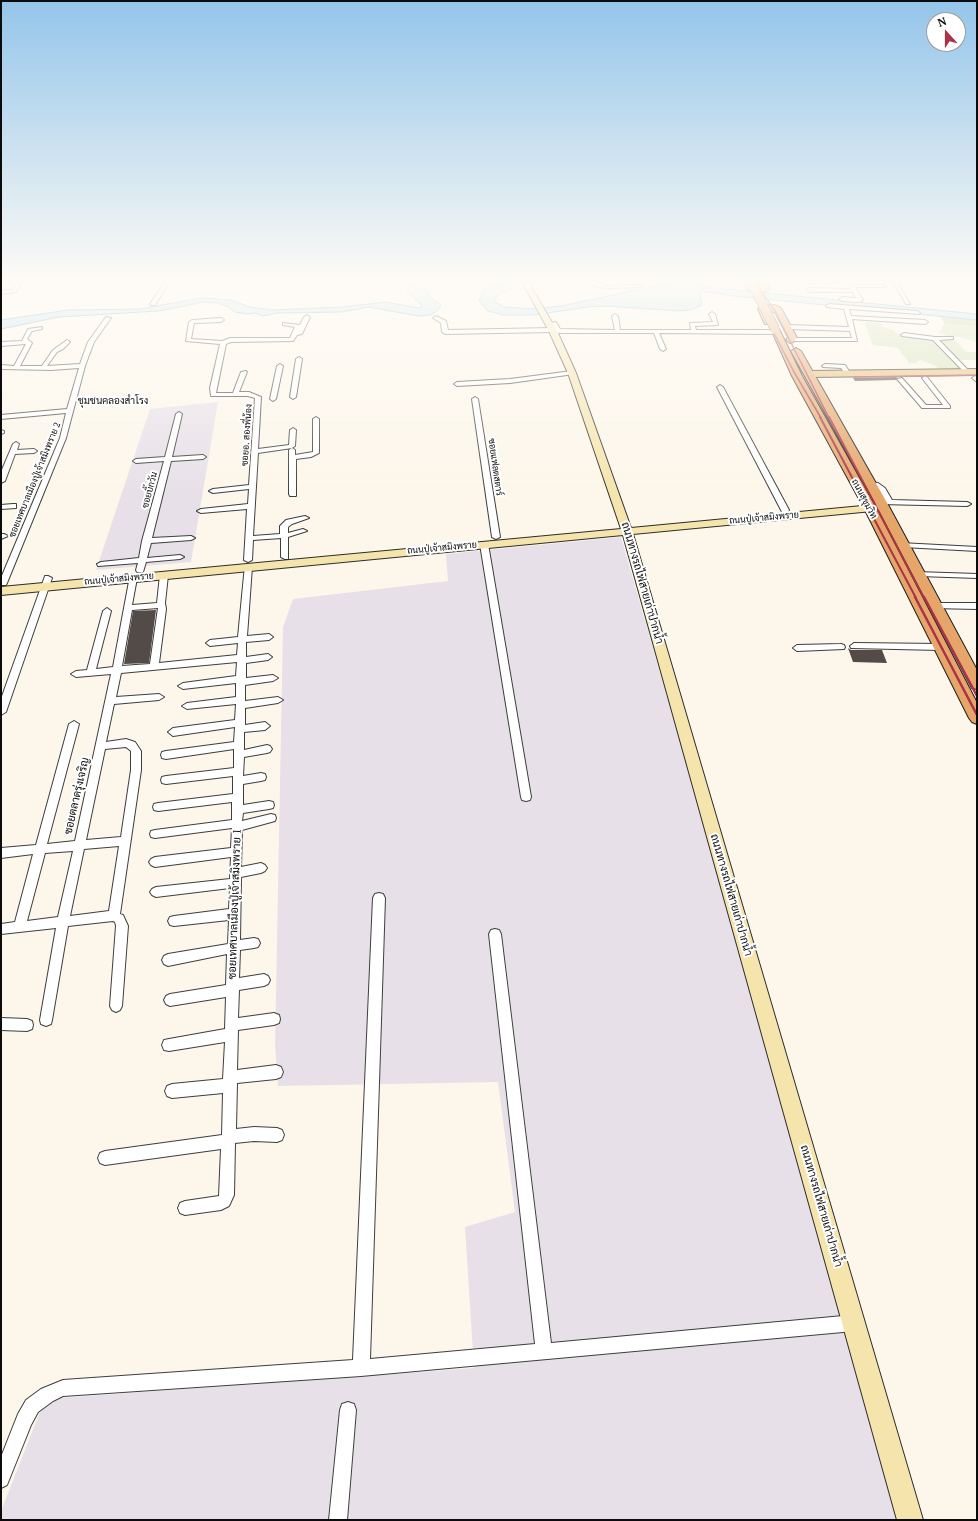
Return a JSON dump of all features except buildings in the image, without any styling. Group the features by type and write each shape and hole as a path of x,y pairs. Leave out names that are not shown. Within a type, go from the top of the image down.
{"highway":[{"name":"ถนนสุขุมวิท","path":"786,351 797,376 903,545 977,684"},
{"name":"ถนนสุขุมวิท","path":"794,351 811,377 870,484 940,647 977,718"},
{"path":"787,355 798,355"},
{"path":"797,376 811,377"}],"main road":[{"name":"ถนนทางรถไฟสายเก่าปากน้ำ","path":"563,351 626,528 910,1520"},
{"path":"811,377 848,374 967,372 976,377"},
{"path":"811,377 976,377"},
{"name":"ถนนปู่เจ้าสมิงพราย","path":"2,585 46,582 138,569 248,563 400,549 496,537 626,528 878,504"},
{"name":"ถนนปู่เจ้าสมิงพราย","path":"138,569 164,575 285,557 484,544 785,510 878,504"}],"street":[{"path":"16,366 25,351"},
{"path":"44,367 55,351"},
{"name":"ซอยเทศบาลเมืองปู่เจ้าสมิงพราย 2","path":"2,585 63,438 82,366 88,351"},
{"name":"ซอยอ. สองพี่น้อง","path":"221,351 213,388 213,395 249,394 258,397 248,563"},
{"path":"947,351 967,372"},
{"path":"293,398 299,358"},
{"path":"1,367 82,366"},
{"path":"273,399 280,366"},
{"path":"825,366 843,366 848,374"},
{"path":"236,394 244,372"},
{"path":"457,384 572,373"},
{"path":"900,378 924,407 948,407 925,378"},
{"path":"720,387 785,510"},
{"name":"ซอยแฟลตสตาร์","path":"475,399 496,537"},
{"path":"1,417 71,411"},
{"name":"ซอยบิ๊กวัน","path":"138,569 179,414"},
{"path":"292,457 316,453 316,419"},
{"path":"293,430 293,494"},
{"path":"1,481 16,444"},
{"path":"254,452 292,446"},
{"path":"13,452 34,451"},
{"path":"136,461 203,457"},
{"path":"212,491 252,487"},
{"path":"878,504 967,504"},
{"path":"1,507 13,506"},
{"path":"201,511 251,506"},
{"path":"285,557 284,526 306,518"},
{"path":"250,538 284,536 303,531"},
{"path":"146,541 191,538"},
{"path":"484,544 526,796"},
{"path":"903,545 977,549"},
{"path":"101,564 138,569 180,558"},
{"name":"ซอยเทศบาลเมืองปู่เจ้าสมิงพราย 1","path":"185,1208 221,1203 226,1198 231,1081 233,947 241,726 242,640 248,563"},
{"name":"ซอยตลาดรุ่งเจริญ","path":"46,1020 78,846 101,746 128,608 138,569"},
{"path":"919,574 977,576"},
{"path":"154,666 162,609 160,605 164,575"},
{"path":"1,712 46,582"},
{"path":"128,608 160,605"},
{"path":"935,606 977,606"},
{"path":"91,672 95,663 107,611"},
{"path":"210,643 269,637"},
{"path":"854,646 940,647"},
{"path":"797,648 842,647"},
{"path":"76,674 117,669 268,658"},
{"path":"183,686 273,678"},
{"path":"110,701 159,697"},
{"path":"187,706 278,700"},
{"path":"19,928 74,724"},
{"path":"173,732 241,726 265,726"},
{"path":"101,746 126,743 132,744 136,751 136,770 114,916"},
{"path":"166,755 240,749 267,749"},
{"path":"166,780 239,776 261,777"},
{"path":"158,807 238,797"},
{"path":"238,810 269,804"},
{"path":"155,834 237,825 271,818"},
{"path":"1,854 125,841"},
{"path":"155,862 237,852"},
{"path":"156,892 236,878 261,868"},
{"path":"361,1368 380,898"},
{"path":"174,922 234,914"},
{"path":"1,929 114,916 121,920 122,926 116,1006"},
{"path":"496,934 544,1352"},
{"path":"168,960 254,943"},
{"path":"170,1000 233,988 264,980"},
{"path":"169,1045 274,1018"},
{"path":"1,1024 27,1025"},
{"path":"172,1091 276,1072"},
{"path":"105,1158 254,1134 277,1136"},
{"path":"1,1479 24,1420 32,1406 46,1395 63,1388 361,1368 854,1323"},
{"path":"338,1520 348,1410"}],"shaded area":[{"path":"218,402 191,562 96,570 150,409"},
{"path":"621,537 853,1341 902,1520 1,1520 1,1511 45,1399 474,1368 465,1227 515,1212 498,1082 278,1086 275,1045 283,627 293,599 448,581 446,554"}],"green space":[{"path":"900,351 977,352 977,360 959,360 968,370 939,370 936,366 920,360 916,363 909,363"}],"railway":[{"path":"783,351 821,418"},
{"path":"795,351 829,418"},
{"path":"854,377 977,375"},
{"path":"820,417 916,598"},
{"path":"829,417 924,598"},
{"path":"915,597 977,715"},
{"path":"924,597 977,696"}],"district":[{"name":"ชุมชนคลองสำโรง","path":"113,401"}]}
